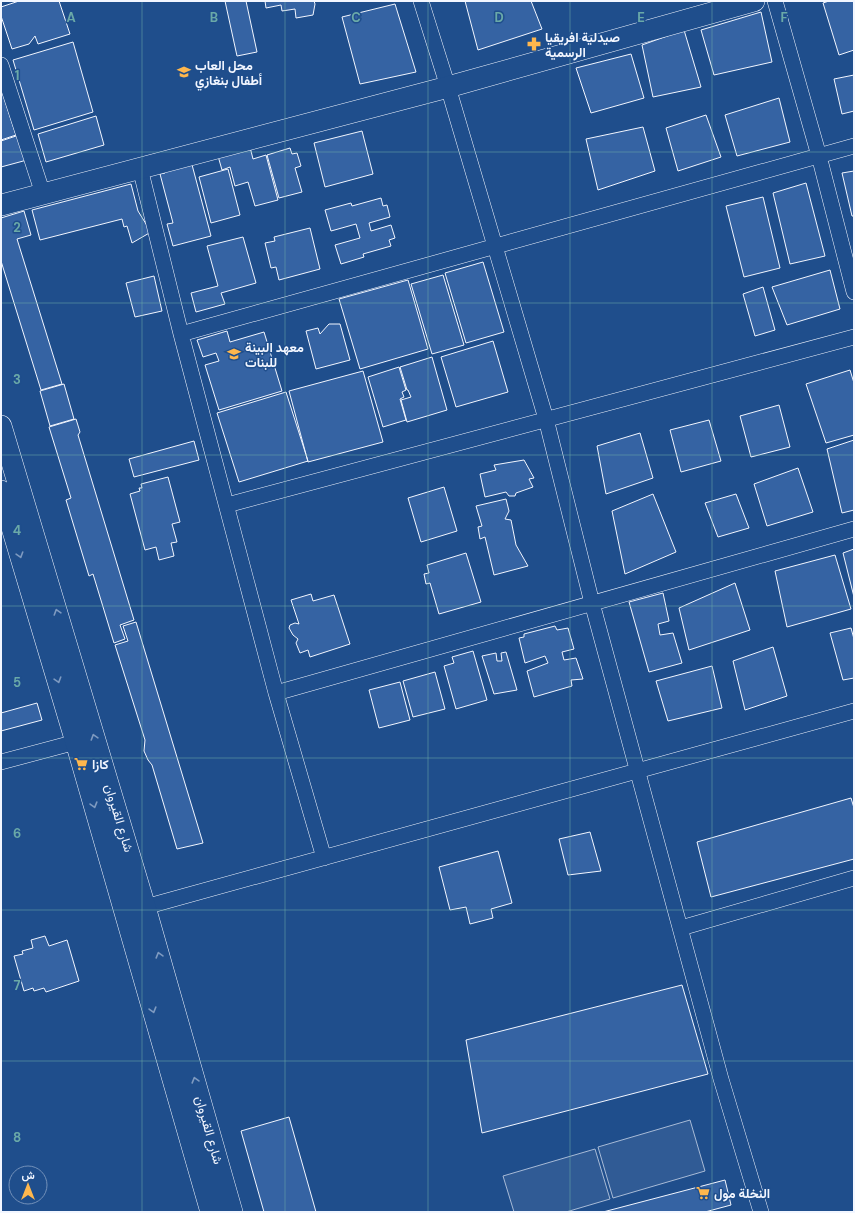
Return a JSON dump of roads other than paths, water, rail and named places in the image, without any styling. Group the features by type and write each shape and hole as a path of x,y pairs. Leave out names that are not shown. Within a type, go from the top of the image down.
{"main road":[{"path":"1,205 448,87 754,1"},
{"name":"شارع القيروان","path":"1,426 145,907 232,1212"},
{"name":"شارع القيروان","path":"1,491 76,742 211,1212"}],"street":[{"path":"421,1 546,418 592,603 721,1079 761,1212"},
{"path":"775,1 854,292"},
{"path":"1,65 43,194"},
{"path":"181,334 854,146"},
{"path":"140,168 181,334 276,693 324,858"},
{"path":"227,505 854,336"},
{"path":"276,693 854,529"},
{"path":"145,907 854,711"},
{"path":"1,762 76,742"},
{"path":"681,928 854,878"}],"place":[{"name":"صيدلية افريقيا الرسمية","path":"534,44"},
{"name":"محل العاب أطفال بنغازي","path":"184,72"},
{"name":"معهد البينة للبنات","path":"234,354"},
{"name":"كازا","path":"81,764"},
{"name":"النخلة مول","path":"703,1193"}]}
